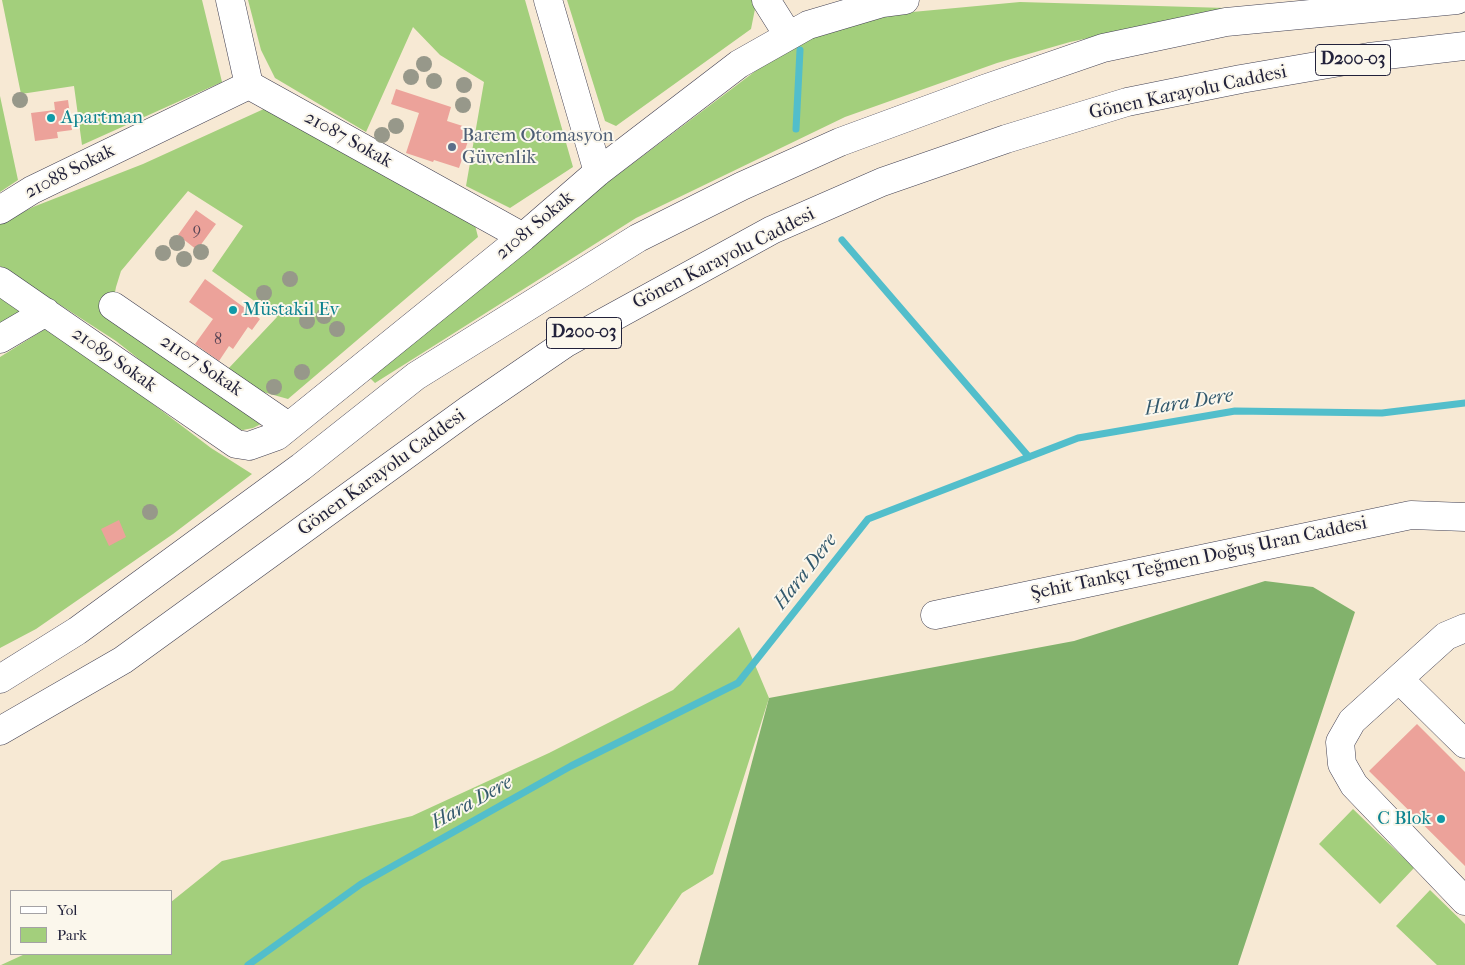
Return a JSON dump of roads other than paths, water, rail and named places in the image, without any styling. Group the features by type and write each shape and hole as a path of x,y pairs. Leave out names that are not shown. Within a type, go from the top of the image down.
{"main road":[{"path":"230,0 249,85"},
{"path":"548,0 598,172"},
{"path":"766,0 788,35"},
{"name":"21081 Sokak","path":"182,407 236,444 248,446 277,436 523,237 598,172 739,64 839,8 905,0"},
{"path":"1436,0 1451,0"},
{"name":"D200-03","path":"0,679 77,631 300,467 416,376 638,238 742,186 840,142 1103,48 1226,22 1457,0"},
{"name":"Gönen Karayolu Caddesi","path":"0,731 124,660 468,410 566,343 772,230 882,182 1006,139 1127,102 1241,79 1369,57 1465,46"},
{"name":"21088 Sokak","path":"0,210 32,190 249,85"},
{"name":"21087 Sokak","path":"249,85 523,237"},
{"name":"21089 Sokak","path":"0,281 182,407"},
{"name":"21107 Sokak","path":"113,306 288,426"},
{"path":"0,339 46,312"},
{"name":"Şehit Tankçı Teğmen Doğuş Uran Caddesi","path":"935,614 1411,515 1465,517"},
{"path":"1465,628 1446,636 1399,678 1352,721 1340,742 1342,764 1354,785 1465,901"},
{"path":"1399,678 1465,744"}],"waterway":[{"path":"796,129 800,50"},
{"path":"842,240 1029,457"},
{"name":"Hara Dere","path":"248,965 361,884 571,766 738,683 868,519 1078,438 1235,411 1382,413 1465,403"}],"place":[{"name":"Apartman","path":"51,118"},
{"name":"Barem Otomasyon Güvenlik","path":"452,147"},
{"name":"Müstakil Ev","path":"233,310"},
{"name":"C Blok","path":"1441,819"}]}
